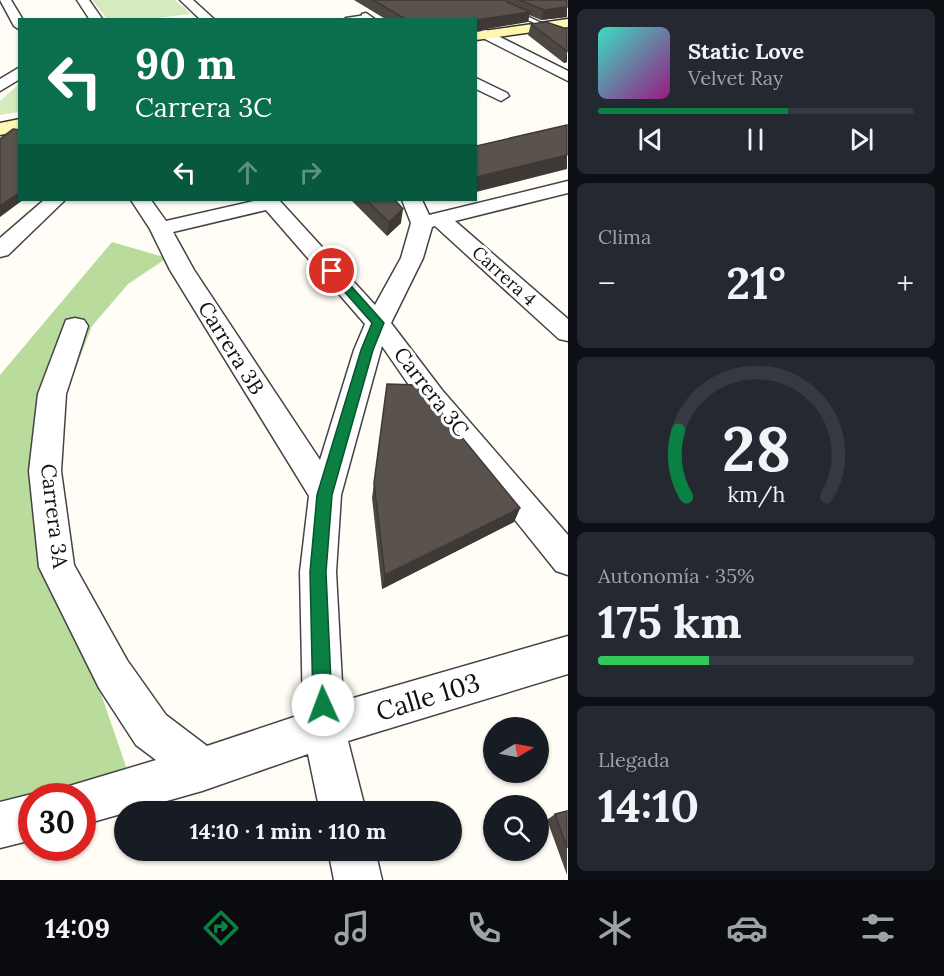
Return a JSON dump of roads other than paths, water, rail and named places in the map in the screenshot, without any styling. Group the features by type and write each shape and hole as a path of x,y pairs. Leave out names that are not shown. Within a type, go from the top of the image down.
{"street":[{"path":"5,0 18,23"},
{"path":"83,0 96,18"},
{"path":"186,0 207,18"},
{"path":"481,35 567,23"},
{"path":"545,27 567,36"},
{"path":"481,35 567,77"},
{"path":"0,86 18,72"},
{"path":"477,84 489,94"},
{"path":"0,129 18,125"},
{"path":"341,801 324,728 318,572 325,495 367,350 378,323 412,258 425,214 567,187"},
{"path":"0,250 54,201"},
{"name":"Carrera 3B","path":"142,201 161,229 182,270 325,495"},
{"path":"161,229 270,201"},
{"name":"Carrera 3C","path":"270,201 378,323 432,397 567,560"},
{"name":"Carrera 4","path":"425,214 567,333"},
{"name":"Carrera 3A","path":"75,326 52,394 45,471 57,567 113,674 151,730 202,769"},
{"name":"Calle 103","path":"96,798 202,769 324,728 567,656"},
{"path":"0,825 18,820"},
{"path":"354,861 358,880"}],"lane":[{"path":"508,9 545,27"}]}
